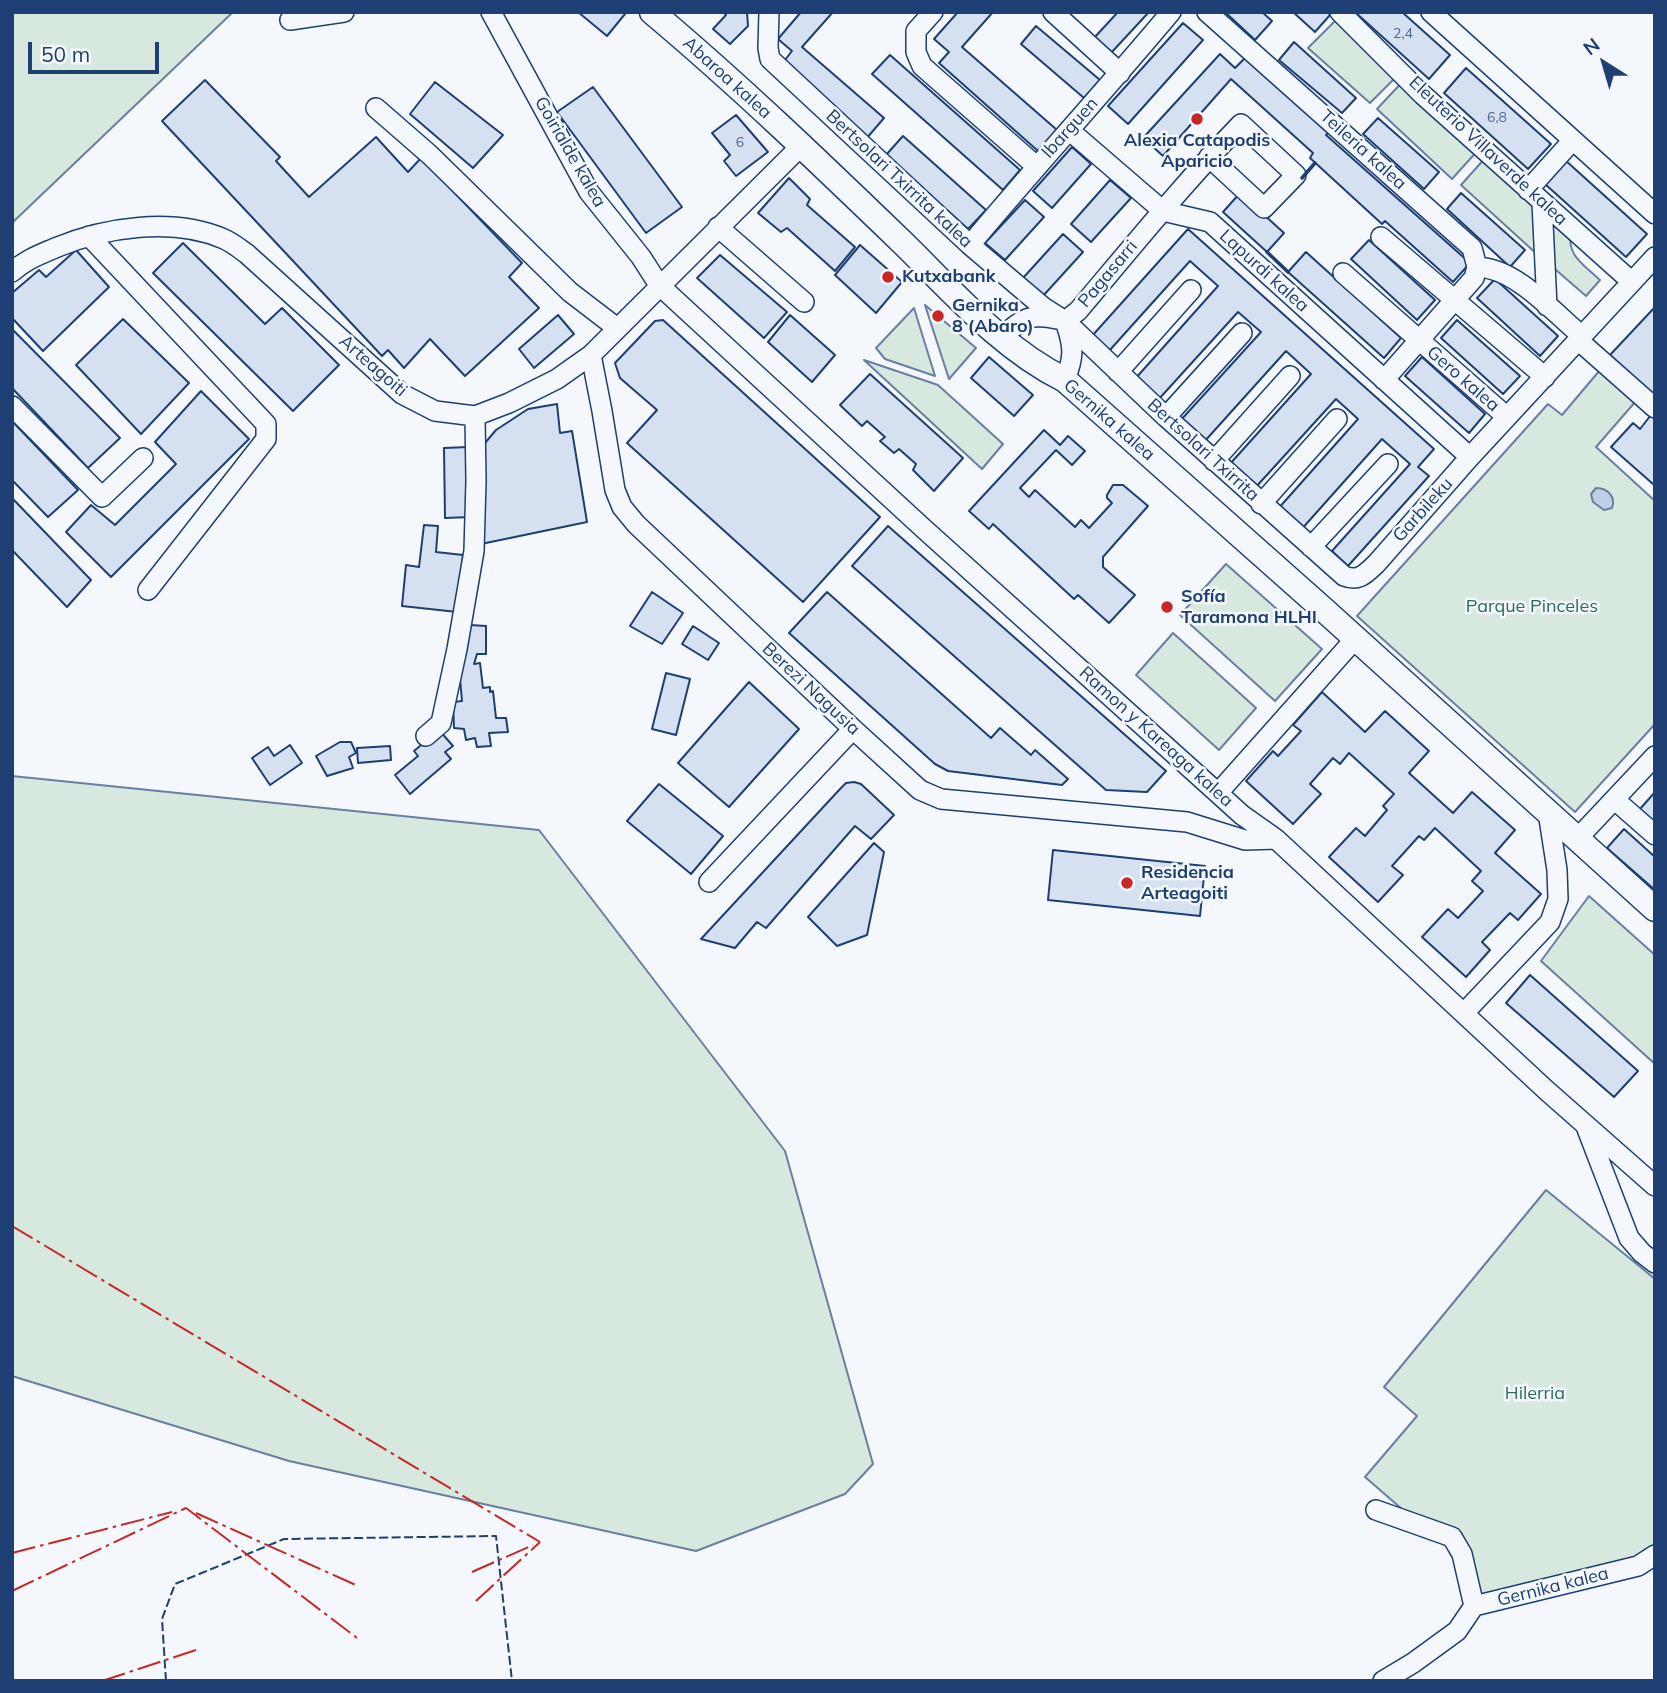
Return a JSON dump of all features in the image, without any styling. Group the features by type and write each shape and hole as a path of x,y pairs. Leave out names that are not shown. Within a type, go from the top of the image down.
{"main road":[{"name":"Abaroa kalea","path":"652,12 729,77 801,146"},
{"name":"Gernika kalea","path":"801,146 966,306 1037,366 1065,380 1655,909"}],"street":[{"path":"290,20 344,12"},
{"name":"Goirialde kalea","path":"491,12 589,192 659,285"},
{"name":"Bertsolari Txirrita kalea","path":"769,12 770,59 970,245 1043,307 1065,321"},
{"path":"933,12 916,31 916,51 922,66 1036,166"},
{"path":"1053,12 1120,73"},
{"name":"Ibarguen","path":"970,245 1171,12"},
{"name":"Teileria kalea","path":"1207,12 1472,248 1477,267"},
{"path":"1431,12 1655,214"},
{"name":"Eleuterio Villaverde kalea","path":"1343,15 1423,95 1632,282"},
{"path":"376,108 430,155 570,292 617,328"},
{"name":"Pagasarri","path":"1065,380 1071,364 1073,346 1065,321 1078,311 1209,157 1241,124 1296,175 1264,208 1209,157"},
{"name":"Lapurdi kalea","path":"1069,130 1163,211 1210,222 1471,457"},
{"path":"1546,306 1535,196 1573,140"},
{"name":"Arteagoiti","path":"12,272 22,262 89,236 143,228 173,228 226,240 247,254 402,394 435,411 475,416 509,403 557,379 590,355 801,146"},
{"path":"718,227 804,302"},
{"path":"89,236 267,424 266,439 148,590"},
{"path":"1381,237 1545,377"},
{"path":"1471,457 1655,257"},
{"path":"1384,380 1474,278 1477,267 1492,268 1516,280 1655,408"},
{"path":"1343,273 1420,340"},
{"name":"Ramon y Kareaga kalea","path":"659,285 923,528 1242,815 1276,839 1655,1186"},
{"path":"1118,372 1191,290"},
{"path":"1002,337 1022,319 1040,316 1065,321"},
{"name":"Bertsolari Txirrita","path":"1065,321 1261,504 1344,576"},
{"path":"1166,417 1241,333"},
{"name":"Gero kalea","path":"1420,340 1507,417"},
{"name":"Berezi Nagusia","path":"590,355 615,490 622,507 636,524 920,790 941,799 1187,822 1245,840 1276,839"},
{"path":"1214,461 1290,376"},
{"path":"12,406 102,497 143,458"},
{"path":"426,736 441,723 474,551 475,416"},
{"path":"1261,504 1337,419"},
{"name":"Garbileku","path":"1344,576 1352,580 1360,578 1376,564 1471,457"},
{"path":"1311,547 1388,464"},
{"path":"1187,822 1205,817 1221,805 1218,793 1355,639"},
{"path":"709,882 853,729"},
{"path":"1577,838 1655,756"},
{"path":"1615,800 1655,835"},
{"path":"1464,1013 1550,922 1558,899 1557,870 1548,812"},
{"path":"1222,831 1238,826 1242,815"},
{"path":"1585,1124 1629,1238 1655,1264"},
{"name":"Gernika kalea","path":"1376,1510 1452,1537 1462,1554 1474,1606 1639,1566 1655,1555"},
{"path":"1383,1681 1457,1631 1474,1606"}],"green space":[{"path":"12,12 233,12 12,223"},
{"path":"1338,18 1400,73 1370,103 1308,48"},
{"path":"1406,78 1480,148 1452,179 1377,109"},
{"path":"1487,156 1537,199 1539,256 1461,185"},
{"path":"1545,206 1571,229 1573,253 1600,280 1586,296 1548,263"},
{"path":"925,305 976,348 949,379"},
{"path":"914,308 935,376 885,359 876,348"},
{"path":"864,360 938,385 1003,444 982,469"},
{"name":"Parque Pinceles","path":"1600,370 1636,401 1596,447 1655,501 1655,724 1575,812 1357,616 1548,404 1562,415"},
{"path":"1226,564 1322,649 1275,701 1180,615"},
{"path":"1173,633 1256,708 1219,750 1136,675"},
{"path":"12,776 539,830 785,1151 873,1464 845,1494 696,1551 289,1461 12,1376"},
{"path":"1589,896 1655,955 1655,1064 1541,961"},
{"name":"Hilerria","path":"1546,1190 1655,1279 1655,1544 1626,1564 1477,1602 1462,1534 1410,1516 1365,1477 1417,1416 1384,1387"}],"water":[{"path":"1596,488 1610,494 1613,500 1612,508 1604,510 1593,502 1591,494"}],"building":[{"path":"578,12 623,12 625,14 607,36"},
{"path":"723,12 747,12 748,26 730,44 713,29 726,15"},
{"path":"801,12 833,12 802,47 884,118 866,139 781,65 792,51 778,39"},
{"path":"958,12 993,12 962,47 1057,130 1038,151 939,63 949,52 934,39"},
{"path":"1118,12 1149,12 1111,53 1094,38"},
{"path":"1225,12 1262,12 1272,21 1255,40"},
{"path":"1293,12 1328,12 1330,15 1315,32"},
{"path":"1355,12 1402,12 1450,55 1429,79"},
{"path":"1183,23 1203,40 1128,124 1108,106"},
{"path":"1036,26 1100,80 1084,98 1021,44"},
{"path":"1294,42 1356,98 1342,113 1279,60"},
{"path":"1220,54 1235,68 1246,57 1330,131 1326,135 1470,263 1453,282 1385,221 1382,224 1310,158 1313,153 1231,79 1163,156 1143,138"},
{"path":"890,55 1020,170 1003,190 872,74"},
{"path":"1466,68 1551,144 1528,169 1444,93"},
{"path":"205,80 280,157 276,161 309,197 376,137 408,172 421,158 522,263 509,277 539,308 465,376 430,339 404,368 388,350 382,356 162,121"},
{"path":"435,82 503,135 473,168 410,114"},
{"path":"593,87 682,207 646,233 557,112"},
{"path":"736,115 768,152 736,176 724,161 730,155 712,133"},
{"path":"1378,118 1439,172 1424,189 1363,134"},
{"path":"903,136 986,210 968,229 886,155"},
{"path":"1072,147 1091,164 1052,208 1033,191"},
{"path":"1565,160 1647,234 1626,257 1545,184"},
{"path":"789,178 810,199 807,205 855,247 835,271 787,228 781,232 758,213"},
{"path":"1110,180 1131,198 1091,242 1071,224"},
{"path":"1240,193 1284,233 1267,252 1223,212"},
{"path":"1461,193 1525,250 1510,267 1447,209"},
{"path":"1025,200 1044,217 1005,260 985,243"},
{"path":"1188,229 1434,449 1418,467 1429,476 1348,566 1332,551 1410,464 1382,439 1300,531 1277,510 1358,419 1336,399 1255,488 1229,465 1311,374 1286,351 1204,442 1180,421 1261,332 1238,312 1158,400 1135,379 1218,286 1190,261 1109,351 1092,336"},
{"path":"1063,234 1083,252 1043,296 1023,278"},
{"path":"1369,240 1435,300 1417,320 1351,259"},
{"path":"183,243 265,324 282,308 339,365 293,411 153,273"},
{"path":"860,245 902,282 876,313 835,275"},
{"path":"76,250 109,287 43,351 12,318 12,293 39,270 46,277"},
{"path":"1306,252 1401,338 1384,358 1288,272"},
{"path":"720,255 787,312 764,338 697,278"},
{"path":"1495,279 1558,336 1540,356 1477,298"},
{"path":"1655,307 1655,394 1653,395 1610,355"},
{"path":"558,315 574,334 534,368 519,349"},
{"path":"790,315 835,355 812,382 768,342"},
{"path":"123,319 189,383 141,434 76,365"},
{"path":"663,320 880,517 803,602 627,443 657,410 620,378 615,363 655,321"},
{"path":"1457,320 1520,376 1503,394 1441,338"},
{"path":"12,329 120,438 88,468 12,388"},
{"path":"989,357 1033,395 1014,416 971,378"},
{"path":"1422,357 1485,414 1469,433 1405,376"},
{"path":"870,374 963,458 934,491 913,470 916,464 899,449 894,453 880,441 885,437 867,421 862,426 840,405"},
{"path":"201,391 249,439 111,577 66,532 91,505 115,525 176,464 155,442"},
{"path":"557,404 560,433 572,431 587,522 481,544 485,443 496,430 528,409"},
{"path":"1651,415 1655,419 1653,484 1611,447 1633,423 1640,429"},
{"path":"12,421 78,490 48,517 12,480"},
{"path":"1044,430 1060,445 1068,436 1085,451 1072,465 1056,450 1020,488 1029,497 1035,490 1075,527 1081,520 1089,528 1112,503 1107,495 1113,485 1123,485 1148,506 1103,557 1103,567 1135,595 1109,623 1078,595 1074,599 993,524 989,529 969,511"},
{"path":"468,447 470,517 445,518 444,448"},
{"path":"12,498 91,580 67,607 12,550"},
{"path":"424,525 438,526 436,552 463,555 457,612 402,606 406,565 419,567"},
{"path":"888,526 1166,771 1147,792 1106,790 852,566"},
{"path":"652,592 683,613 662,644 630,626"},
{"path":"827,592 991,738 1000,728 1031,755 1035,750 1068,779 1062,785 948,771 935,764 789,633"},
{"path":"470,625 486,626 486,654 477,654 474,664 480,663 483,688 490,687 490,692 493,691 496,718 506,718 508,732 489,733 491,746 477,747 475,738 466,740 464,729 454,728 453,702 462,701 459,667"},
{"path":"693,626 719,643 708,660 682,644"},
{"path":"666,673 690,679 676,735 652,729"},
{"path":"749,682 799,729 729,807 678,763"},
{"path":"1322,692 1365,732 1385,711 1429,751 1409,773 1453,813 1472,792 1515,830 1495,853 1541,894 1518,920 1510,913 1482,942 1490,950 1466,977 1422,937 1448,909 1458,918 1483,891 1472,881 1481,871 1435,828 1424,840 1419,836 1392,866 1403,875 1378,902 1329,857 1356,828 1365,836 1387,810 1383,806 1394,794 1349,753 1340,764 1333,758 1310,784 1321,794 1293,824 1246,781 1273,751 1278,756 1301,731 1293,725"},
{"path":"439,730 453,746 445,752 451,759 410,794 395,775 418,756 414,751"},
{"path":"340,742 351,742 356,753 349,757 353,768 327,776 316,756"},
{"path":"290,745 302,763 270,785 252,758 268,747 274,756"},
{"path":"390,746 391,760 358,763 357,748"},
{"path":"846,783 861,784 894,815 871,839 855,826 766,928 757,922 735,948 701,939 840,789"},
{"path":"659,784 723,836 691,874 627,821"},
{"path":"1655,792 1655,823 1640,809"},
{"path":"1624,829 1655,857 1655,890 1607,848"},
{"path":"874,843 884,852 867,935 837,946 808,917"},
{"name":"Residencia Arteagoiti","path":"1053,850 1205,866 1200,916 1048,900"},
{"path":"1530,975 1638,1071 1614,1097 1506,1003"}],"fence":[{"path":"166,1681 162,1619 175,1584 284,1539 496,1536 512,1681"}],"wall":[{"path":"1302,178 1315,163"},
{"path":"1267,252 1288,272"}],"power":[{"path":"12,1226 540,1542"},
{"path":"12,1591 186,1508 361,1641"},
{"path":"12,1553 172,1512"},
{"path":"196,1513 358,1586"},
{"path":"476,1601 540,1542"},
{"path":"472,1572 533,1545"},
{"path":"102,1681 199,1649"}],"place":[{"name":"Alexia Catapodis Aparicio","path":"1197,119"},
{"name":"Kutxabank","path":"888,277"},
{"name":"Gernika 8 (Abaro)","path":"938,316"},
{"name":"Sofía Taramona HLHI","path":"1167,607"},
{"name":"Residencia Arteagoiti","path":"1127,883"}]}
